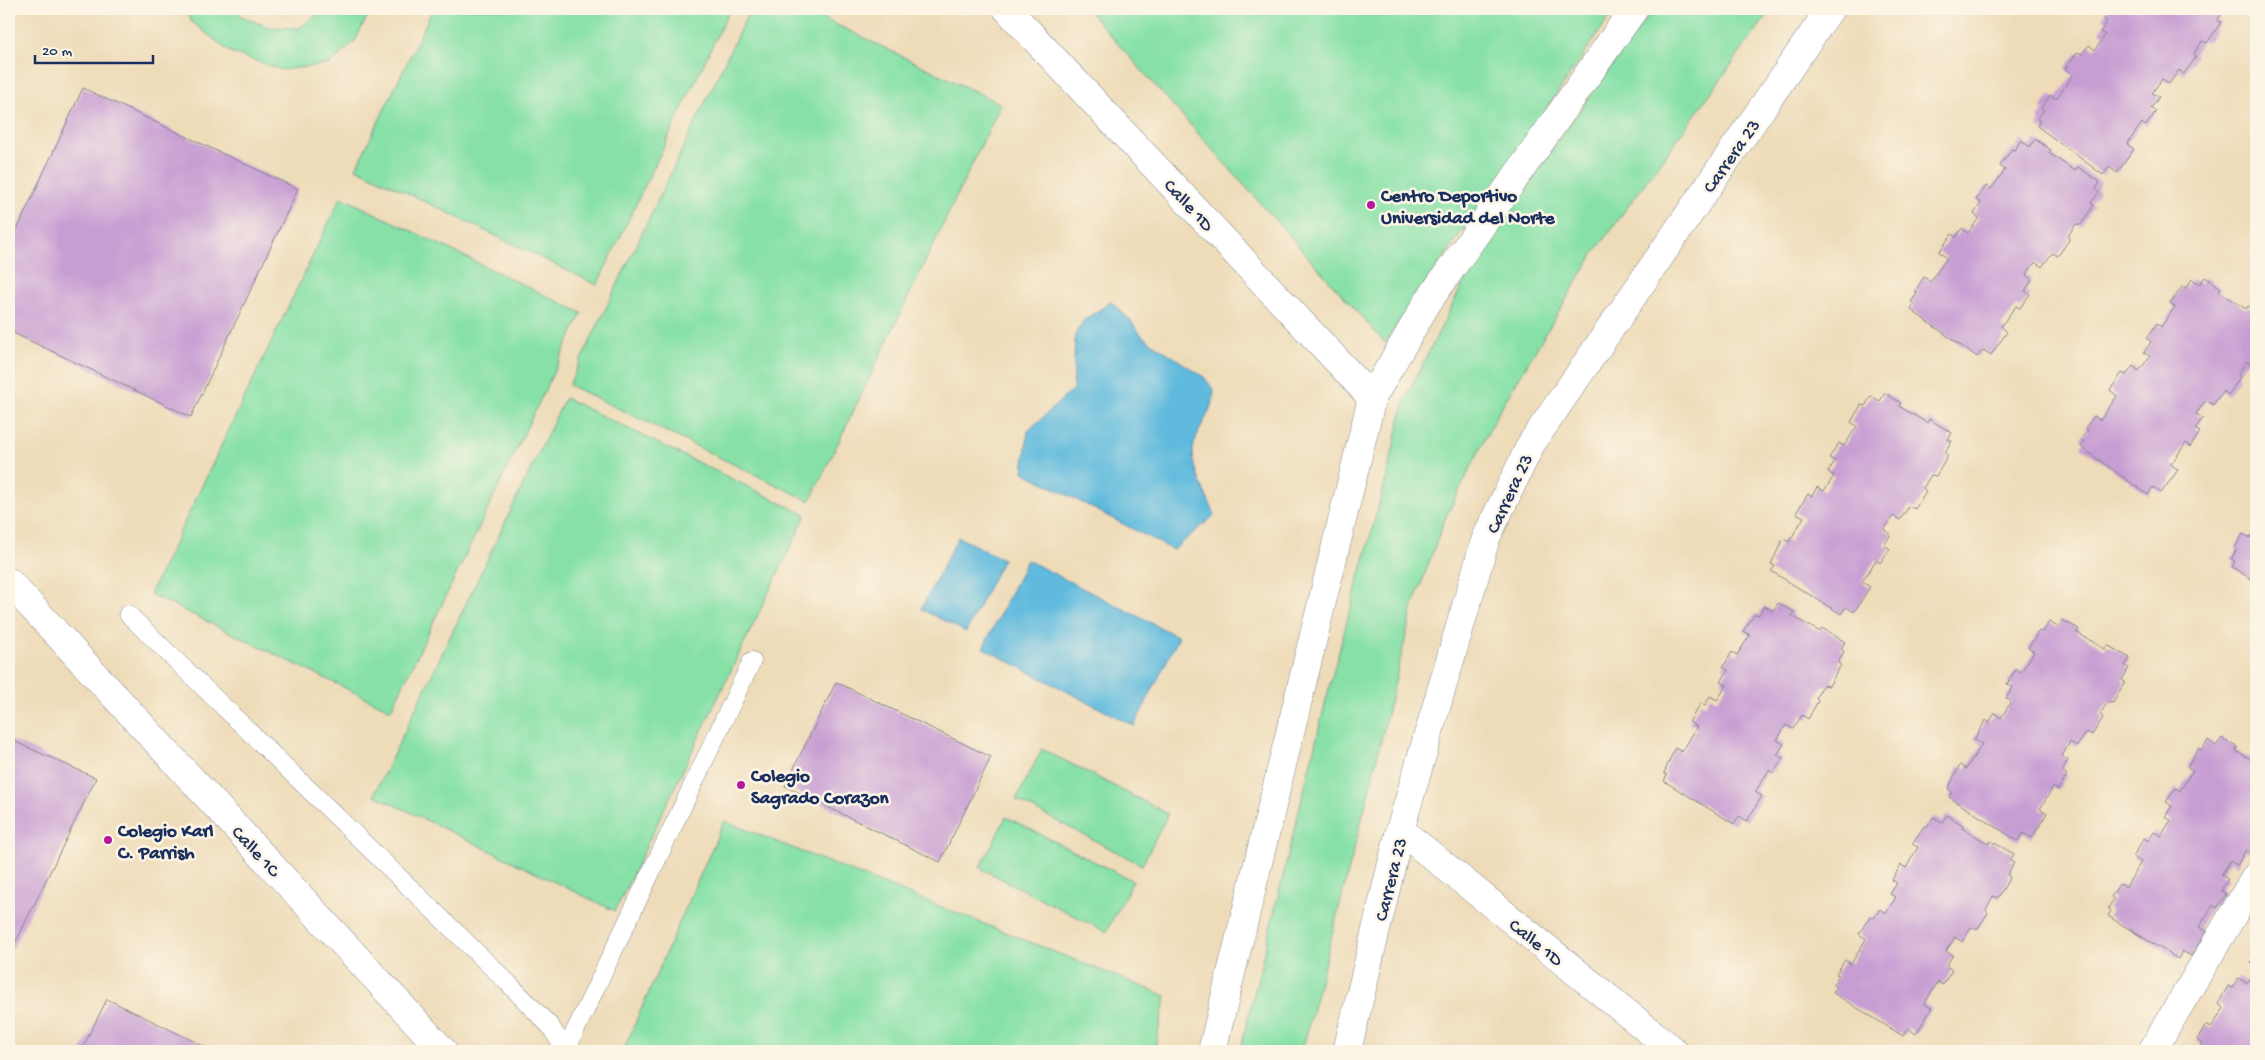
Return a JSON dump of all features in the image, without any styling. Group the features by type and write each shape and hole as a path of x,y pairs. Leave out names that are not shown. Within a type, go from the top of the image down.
{"main road":[{"name":"Calle 1D","path":"1007,9 1372,398"},
{"path":"1212,1051 1372,398 1427,303 1634,9"},
{"name":"Carrera 23","path":"1347,1051 1400,830 1486,538 1531,444 1830,9"},
{"name":"Calle 1C","path":"9,582 443,1051"},
{"name":"Calle 1D","path":"1400,830 1674,1051"},
{"path":"2152,1051 2256,876"}],"lane":[{"path":"128,614 508,984 550,1026 566,1050"},
{"path":"566,1050 752,661"}],"green space":[{"path":"185,9 235,9 241,16 268,27 299,28 325,9 371,9 355,41 330,64 282,70 230,52 191,21"},
{"path":"433,9 730,9 597,285 356,168"},
{"path":"750,9 804,9 1001,104 810,501 569,385"},
{"name":"Centro Deportivo Universidad del Norte","path":"1087,9 1615,9 1385,343"},
{"path":"1653,9 1772,9 1594,253 1499,411 1445,519 1413,606 1369,791 1302,1051 1240,1051 1330,684 1387,475 1405,399 1480,250"},
{"path":"341,197 582,313 391,710 150,594"},
{"path":"565,398 806,515 615,911 374,795"},
{"path":"1042,749 1168,814 1142,865 1016,800"},
{"path":"1006,817 1133,881 1106,932 980,868"},
{"path":"724,821 1166,996 1154,1051 623,1051"}],"water":[{"path":"1111,302 1130,320 1143,337 1204,377 1214,390 1211,406 1196,437 1193,452 1196,470 1215,515 1173,550 1023,472 1028,431 1073,389 1075,335 1084,320"},
{"path":"958,537 1003,559 966,632 921,609"},
{"path":"1027,560 1179,637 1134,726 983,648"}],"building":[{"path":"2108,9 2225,9 2217,21 2221,22 2207,43 2202,41 2194,54 2196,57 2184,74 2179,70 2169,84 2162,79 2152,93 2159,97 2151,108 2156,111 2146,126 2142,123 2127,144 2134,149 2117,173 2109,167 2103,175 2037,126 2040,121 2037,119 2044,110 2041,108 2050,95 2056,99 2073,75 2065,69 2078,52 2082,54 2089,45 2095,50 2105,35 2100,32 2107,21 2102,18"},
{"path":"83,88 298,189 191,417 9,331 9,247"},
{"path":"2035,139 2051,150 2049,153 2075,171 2078,167 2100,182 2096,189 2099,192 2091,203 2094,205 2081,225 2076,224 2068,236 2069,240 2058,256 2052,253 2042,267 2035,262 2026,275 2032,280 2025,291 2030,294 2020,308 2016,306 2001,326 2007,332 1991,355 1983,350 1977,357 1911,310 1914,304 1911,302 1918,292 1915,291 1924,277 1930,282 1947,258 1939,252 1952,234 1956,237 1962,228 1968,233 1979,218 1974,214 1981,203 1976,200 1986,186 1991,189 2005,170 2000,166 2012,149 2015,150 2021,140 2030,147"},
{"path":"2205,277 2221,288 2219,291 2246,309 2248,306 2256,311 2256,356 2251,363 2246,362 2238,374 2240,378 2228,395 2223,391 2213,405 2206,400 2196,414 2203,418 2195,429 2200,432 2190,447 2186,443 2171,464 2178,470 2161,493 2153,487 2148,495 2081,447 2084,442 2081,439 2088,430 2085,428 2094,416 2100,420 2117,396 2110,390 2122,373 2126,375 2133,366 2139,371 2150,356 2144,352 2151,342 2147,338 2157,323 2161,327 2175,307 2170,303 2182,287 2186,288 2192,279 2200,284"},
{"path":"1885,393 1901,403 1899,406 1927,423 1929,419 1952,433 1948,440 1952,441 1945,453 1948,456 1936,476 1931,475 1923,488 1926,491 1915,509 1909,506 1900,520 1893,516 1884,530 1891,534 1884,545 1890,549 1880,563 1876,560 1862,582 1870,587 1854,612 1846,607 1841,614 1771,571 1775,566 1771,564 1783,539 1789,542 1804,517 1796,513 1808,494 1812,496 1817,487 1824,491 1834,476 1828,472 1835,461 1829,458 1839,443 1844,446 1857,426 1851,422 1861,405 1865,406 1871,396 1880,401"},
{"path":"2256,527 2256,582 2232,567 2235,561 2231,559 2243,534 2250,538"},
{"path":"1778,603 1794,612 1792,616 1820,632 1822,628 1845,642 1841,649 1844,651 1838,663 1841,665 1829,686 1823,685 1816,698 1818,701 1808,719 1802,715 1793,729 1786,725 1777,740 1784,744 1777,755 1783,758 1773,773 1769,770 1755,792 1762,796 1747,821 1739,816 1734,824 1664,781 1667,775 1664,773 1675,748 1682,752 1697,727 1689,722 1701,703 1705,706 1710,696 1717,700 1727,685 1721,682 1728,670 1723,667 1732,652 1737,655 1750,635 1743,631 1755,614 1759,615 1764,606 1773,611"},
{"path":"2062,620 2079,629 2076,632 2105,649 2107,645 2130,658 2125,666 2129,668 2122,680 2125,682 2113,703 2108,702 2100,714 2103,718 2092,735 2087,732 2077,746 2070,742 2062,756 2068,760 2062,771 2067,775 2058,790 2053,787 2040,809 2047,813 2032,838 2023,833 2018,841 1949,797 1952,792 1948,789 1960,765 1966,769 1982,744 1974,739 1986,720 1989,723 1995,713 2001,718 2011,702 2006,698 2013,687 2007,684 2016,669 2021,672 2034,652 2028,648 2039,631 2043,632 2049,622 2058,627"},
{"path":"836,682 991,757 940,862 785,786"},
{"path":"2222,738 2237,747 2236,751 2256,762 2256,846 2251,854 2246,850 2237,865 2230,861 2221,875 2228,879 2221,890 2226,894 2217,908 2213,905 2199,927 2206,932 2191,956 2182,951 2178,959 2108,916 2111,911 2108,908 2114,899 2111,897 2119,884 2126,887 2141,862 2133,857 2144,838 2148,841 2154,832 2161,836 2171,820 2165,817 2172,806 2166,802 2176,788 2180,791 2193,770 2187,767 2198,749 2202,750 2208,740 2216,746"},
{"path":"9,739 96,778 10,954 9,953"},
{"path":"1947,815 1963,825 1962,828 1989,844 1991,841 2014,854 2010,861 2014,863 2007,875 2010,877 1998,898 1993,896 1986,910 1988,913 1977,930 1971,927 1962,942 1955,937 1946,951 1953,955 1946,966 1952,970 1943,985 1938,982 1924,1004 1932,1008 1916,1034 1908,1028 1903,1036 1833,993 1836,987 1833,985 1839,975 1836,974 1845,960 1851,964 1866,939 1859,934 1870,916 1874,918 1880,909 1886,913 1896,897 1890,894 1897,883 1892,880 1901,865 1906,868 1918,847 1912,844 1924,826 1927,827 1933,817 1942,822"},
{"path":"2256,947 2256,965 2251,962 2255,957 2251,954"},
{"path":"2252,976 2256,978 2256,1051 2197,1051 2202,1044 2197,1040 2206,1025 2211,1028 2224,1008 2218,1004 2228,986 2232,988 2238,978 2247,983"},
{"path":"107,999 214,1051 81,1051"}],"place":[{"name":"Centro Deportivo Universidad del Norte","path":"1371,205"},
{"name":"Colegio Sagrado Corazon","path":"741,785"},
{"name":"Colegio Karl C. Parrish","path":"108,840"}]}
